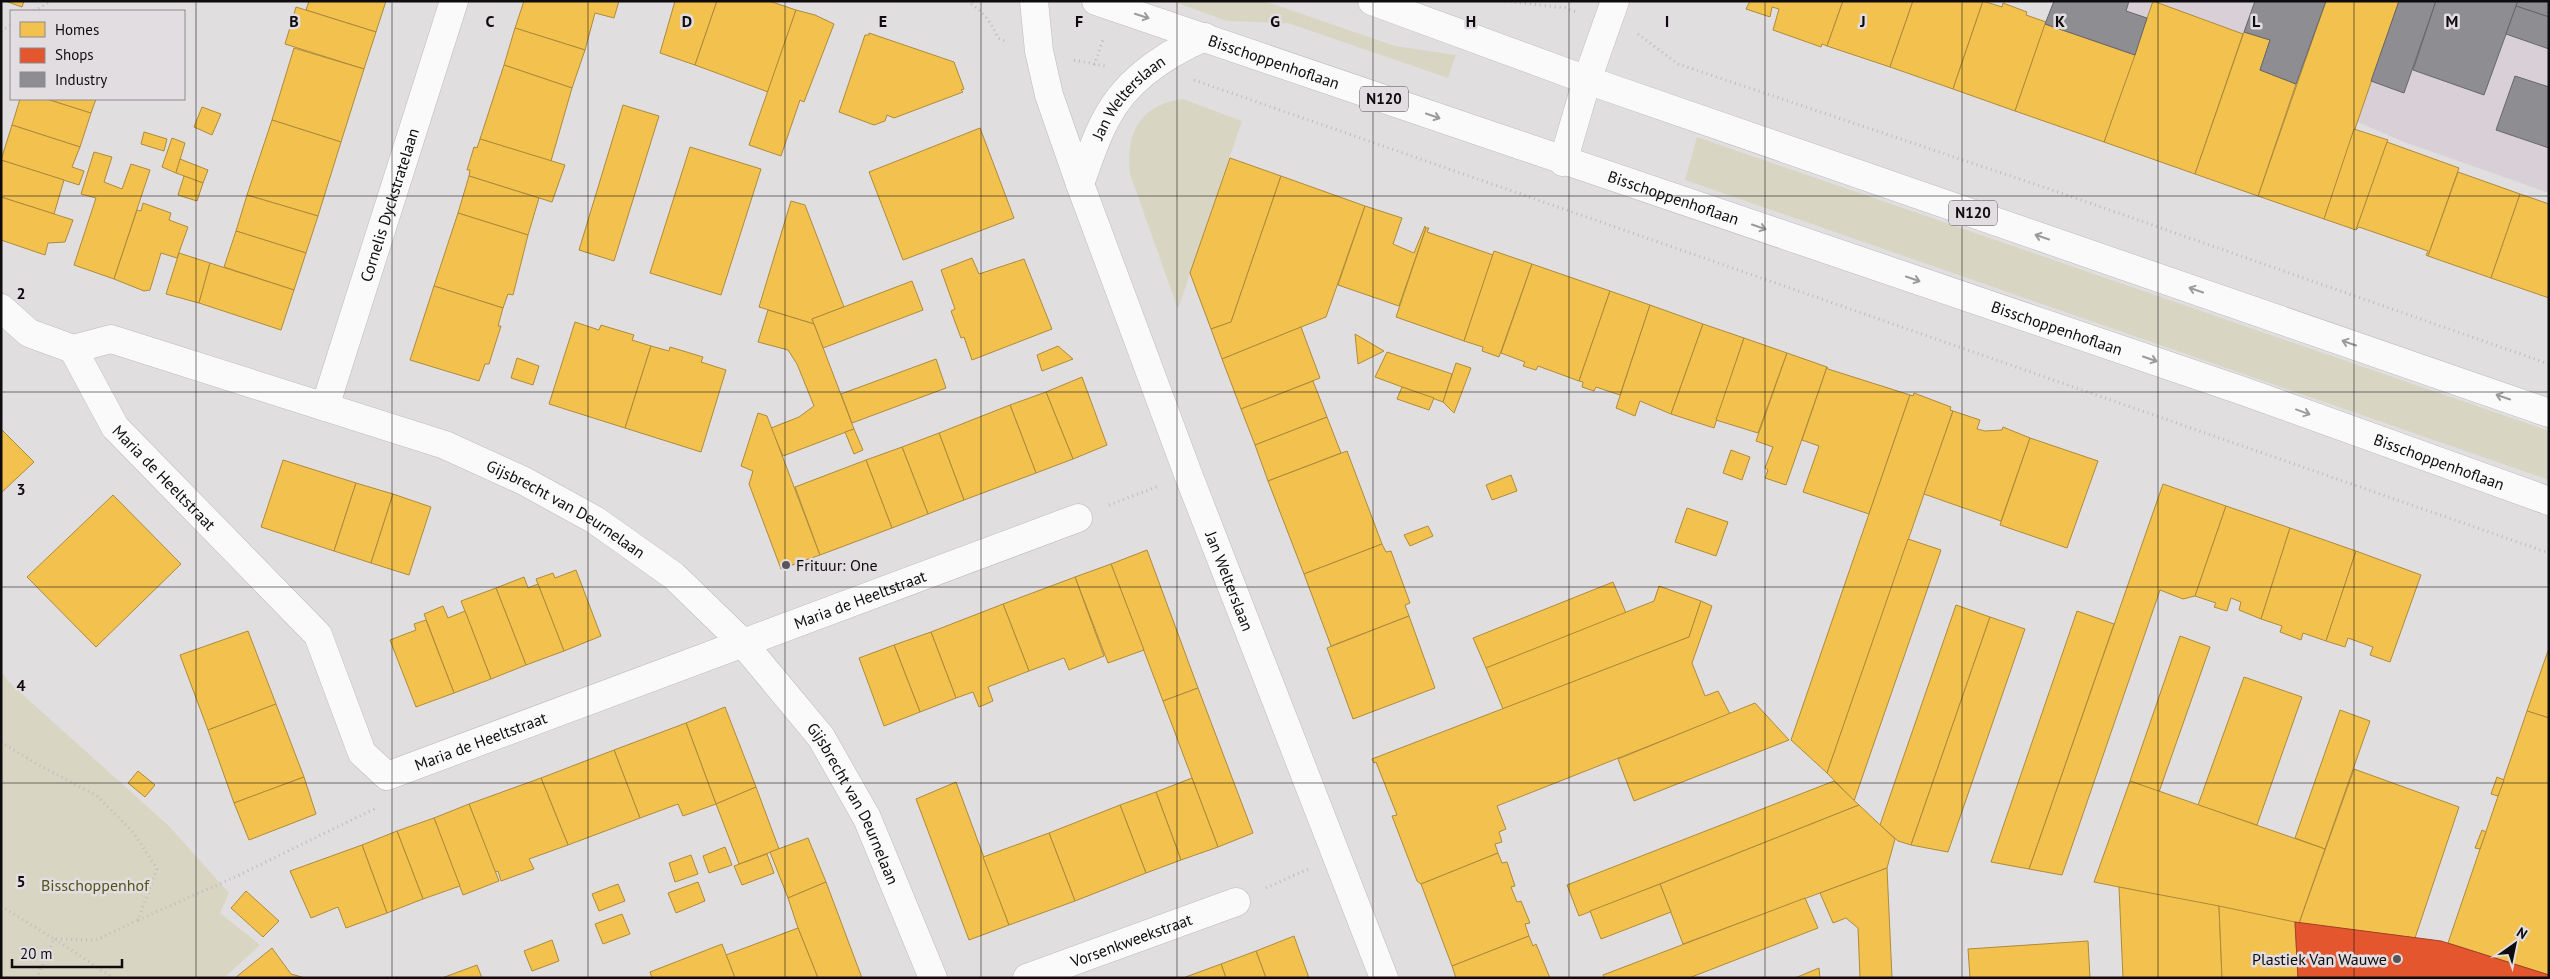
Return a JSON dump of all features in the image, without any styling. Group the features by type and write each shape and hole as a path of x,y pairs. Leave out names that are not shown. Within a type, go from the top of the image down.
{"street":[{"name":"Cornelis Dyckstratelaan","path":"325,407 454,1"},
{"name":"Jan Welterslaan","path":"1034,1 1048,95 1188,474 1384,978"},
{"name":"Bisschoppenhoflaan","path":"1096,1 1563,162 2242,391 2549,501"},
{"name":"N120","path":"1372,1 1587,80 2549,413"},
{"path":"1563,162 1587,80 1611,12"},
{"name":"Jan Welterslaan","path":"1080,184 1106,117 1131,85 1164,58 1205,37"},
{"path":"1,308 29,333 73,349"},
{"name":"Gijsbrecht van Deurnelaan","path":"73,349 111,339 445,445 524,481 595,520 674,576 742,642 821,737 867,818 933,978"},
{"name":"Maria de Heeltstraat","path":"73,349 115,427 318,635 362,753 387,776 1078,518"},
{"name":"Vorsenkweekstraat","path":"1027,978 1236,902"}],"path":[{"path":"36,10 51,1"},
{"path":"1505,1 1611,12 1678,64 2061,193 2549,364"},
{"path":"1149,70 1188,78 2549,553"},
{"path":"1078,518 1188,474"},
{"path":"1,742 37,764 97,796 133,832 156,869 138,920"},
{"path":"54,939 96,940 235,877 374,809 387,776"},
{"path":"1236,902 1337,856"},
{"path":"1,906 113,978"},
{"path":"37,978 54,939"}],"shaded area":[{"path":"2077,1 2549,1 2549,193 2404,142"}],"green space":[{"path":"1172,1 1264,1 1395,46 1456,55 1448,78 1288,23 1227,21"},
{"path":"1183,99 1242,121 1178,309 1130,174 1129,159 1133,134 1138,123 1146,114 1168,102"},
{"path":"1697,137 2549,431 2549,480 1685,180"},
{"name":"Bisschoppenhof","path":"1,672 12,685 169,826 229,893 220,913 260,945 226,976 227,978 1,978"}],"building: Homes":[{"path":"5,1 24,1 22,7"},
{"path":"309,1 386,1 376,32 306,10"},
{"path":"524,1 619,1 614,18 595,13 585,50 515,28"},
{"path":"675,1 717,1 695,65 660,53"},
{"path":"717,1 769,1 796,10 768,92 695,65"},
{"path":"1750,1 1843,1 1827,46 1822,44 1821,47 1773,30 1779,9 1772,7 1770,17 1746,9"},
{"path":"1843,1 1913,1 1890,67 1827,46"},
{"path":"1913,1 1983,1 1953,89 1890,67"},
{"path":"1983,1 2002,7 2003,3 2027,12 2026,15 2046,22 2015,111 1953,89"},
{"path":"2153,1 2243,34 2195,174 2104,142"},
{"path":"2326,1 2399,1 2324,219 2258,196"},
{"path":"296,7 376,32 364,69 285,44"},
{"path":"796,10 815,15 834,24 804,102 800,100 781,156 749,145"},
{"path":"2045,24 2135,55 2104,142 2015,111"},
{"path":"515,28 585,50 572,88 504,65"},
{"path":"2244,32 2270,40 2260,70 2296,84 2258,196 2195,174"},
{"path":"869,33 954,62 964,89 961,90 963,92 894,118 887,115 885,121 874,125 839,112 865,35 869,35"},
{"path":"294,48 364,69 341,142 272,120"},
{"path":"504,65 572,88 551,161 480,139"},
{"path":"20,100 50,100 91,113 80,147 12,125"},
{"path":"50,100 96,100 91,113"},
{"path":"623,105 659,116 614,261 579,250"},
{"path":"202,107 221,114 212,135 194,127"},
{"path":"272,120 341,142 318,216 247,195"},
{"path":"12,125 80,147 72,167 84,171 79,185 1,160"},
{"path":"980,128 1014,218 903,260 869,172"},
{"path":"2354,129 2388,140 2356,230 2324,219"},
{"path":"144,132 167,139 164,151 141,144"},
{"path":"172,138 185,143 176,173 162,167"},
{"path":"480,139 565,165 552,202 469,176 470,170 467,170 474,147 477,148"},
{"path":"2387,142 2459,168 2428,256 2426,255 2428,251 2359,227 2356,230"},
{"path":"690,147 761,169 721,295 650,273"},
{"path":"94,152 112,157 104,182 122,189 131,164 150,170 114,279 74,265 96,198 81,194"},
{"path":"1230,158 1281,176 1231,322 1211,329 1190,273"},
{"path":"180,159 208,170 203,183 176,173"},
{"path":"1,160 64,180 54,214 1,197"},
{"path":"2458,172 2520,194 2491,278 2428,256"},
{"path":"184,176 203,183 197,201 178,195"},
{"path":"469,176 539,198 528,235 458,213"},
{"path":"1281,176 1365,206 1326,317 1222,359 1211,329 1231,322"},
{"path":"2520,194 2549,204 2549,298 2491,278"},
{"path":"247,195 318,216 306,253 236,231"},
{"path":"1,197 73,220 65,242 48,243 45,255 1,240"},
{"path":"791,201 805,205 844,307 812,319 814,324 759,307"},
{"path":"143,203 171,213 169,220 188,227 177,258 161,253 150,290 144,291 114,279 137,210 141,211"},
{"path":"1365,206 1402,218 1393,244 1414,253 1425,226 1426,228 1399,306 1338,285"},
{"path":"458,213 528,235 513,295 508,294 503,308 434,286"},
{"path":"1426,228 1429,228 1427,232 1493,255 1464,341 1396,317"},
{"path":"236,231 306,253 294,290 224,267"},
{"path":"1494,251 1532,264 1499,357 1482,351 1483,347 1464,341"},
{"path":"179,253 210,263 199,303 166,294"},
{"path":"972,258 979,274 1024,259 1052,329 972,360 964,337 961,338 951,311 955,309 941,270"},
{"path":"210,263 294,290 281,330 199,303"},
{"path":"1532,264 1610,291 1579,381 1538,366 1536,370 1523,366 1525,362 1501,353"},
{"path":"912,281 923,310 823,348 812,319"},
{"path":"434,286 503,308 498,326 501,326 489,364 485,364 479,381 410,360"},
{"path":"1610,291 1650,305 1620,395 1596,387 1594,391 1582,387 1583,382 1579,381"},
{"path":"1650,305 1703,324 1671,414 1640,401 1635,416 1616,408"},
{"path":"768,310 814,324 854,429 783,456 771,428 799,417 814,406 797,364 788,350 758,342"},
{"path":"575,322 599,330 601,325 634,335 632,340 651,346 625,428 549,404"},
{"path":"1703,324 1744,338 1714,428 1671,414"},
{"path":"1301,327 1320,378 1241,409 1222,359"},
{"path":"1355,334 1384,351 1358,364"},
{"path":"1744,338 1787,353 1758,433 1716,420"},
{"path":"651,346 669,351 670,347 703,357 701,362 726,370 701,452 625,428"},
{"path":"1058,346 1073,359 1042,371 1037,355"},
{"path":"1387,352 1452,374 1443,402 1375,377"},
{"path":"1787,353 1827,367 1786,485 1765,478 1768,470 1765,468 1773,447 1756,441"},
{"path":"517,358 539,366 533,385 511,378"},
{"path":"936,359 946,388 852,423 841,394"},
{"path":"1456,363 1471,368 1454,413 1443,402"},
{"path":"1827,367 1828,369 1910,395 1869,514 1803,492 1819,446 1802,440"},
{"path":"1082,377 1107,445 1073,459 1046,392"},
{"path":"1313,381 1327,417 1255,445 1241,409"},
{"path":"1402,387 1434,398 1429,410 1397,399"},
{"path":"1046,392 1073,459 1036,473 1010,405"},
{"path":"1914,393 1951,407 1950,410 1953,411 1827,773 1791,740 1910,395 1913,396"},
{"path":"1010,405 1036,473 964,500 939,433"},
{"path":"1953,411 1980,420 1977,429 1985,431 2002,430 2003,427 2030,438 2001,521 1924,494"},
{"path":"758,413 767,416 820,555 781,569 749,484 753,471 741,466"},
{"path":"1327,417 1341,453 1268,481 1255,445"},
{"path":"1,429 34,462 1,493"},
{"path":"854,429 863,450 854,454 845,432"},
{"path":"939,433 964,500 928,514 902,447"},
{"path":"2030,438 2098,461 2067,548 2000,525"},
{"path":"902,447 928,514 892,528 866,460"},
{"path":"1731,450 1750,457 1742,480 1723,473"},
{"path":"1347,451 1382,544 1304,574 1268,481"},
{"path":"283,460 356,483 334,551 261,527"},
{"path":"866,460 892,528 820,555 795,487"},
{"path":"1511,475 1517,491 1492,500 1486,485"},
{"path":"356,483 393,494 371,563 334,551"},
{"path":"2163,484 2226,506 2195,596 2183,599 2160,590 2062,875 2029,869"},
{"path":"393,494 431,507 409,575 371,563"},
{"path":"113,495 181,564 96,647 27,577"},
{"path":"2226,506 2290,528 2261,619 2239,610 2241,602 2231,598 2227,611 2214,607 2216,603 2195,596"},
{"path":"1687,508 1728,522 1716,556 1675,542"},
{"path":"1428,526 1433,536 1410,546 1404,535"},
{"path":"2290,528 2356,551 2326,641 2303,633 2301,640 2280,632 2282,626 2261,619"},
{"path":"1908,539 1941,550 1854,801 1827,773"},
{"path":"1382,544 1386,552 1391,551 1410,603 1405,605 1409,616 1331,646 1304,574"},
{"path":"1147,550 1198,688 1163,701 1111,564"},
{"path":"2356,551 2421,575 2390,662 2370,655 2373,647 2348,638 2345,647 2326,641"},
{"path":"1111,564 1144,650 1108,663 1075,577"},
{"path":"576,570 601,636 564,651 536,579 553,573 555,578"},
{"path":"524,577 528,588 538,584 564,651 526,665 496,588"},
{"path":"1075,577 1104,656 1069,670 1064,658 1029,671 1003,604"},
{"path":"1613,582 1626,613 1486,668 1473,638"},
{"path":"1659,586 1701,601 1689,637 1503,709 1486,668 1654,601"},
{"path":"496,588 526,665 491,679 461,601"},
{"path":"1701,601 1712,606 1692,663 1705,696 1718,691 1730,714 1497,806 1506,829 1499,832 1502,842 1495,844 1498,853 1421,884 1417,881 1392,816 1397,815 1376,762 1374,763 1372,759 1689,637"},
{"path":"1003,604 1029,671 988,687 993,701 979,707 973,692 956,698 931,632"},
{"path":"1956,605 1990,617 1911,845 1898,841 1880,825"},
{"path":"443,606 448,618 465,611 491,679 454,693 424,614"},
{"path":"2077,611 2114,624 2029,869 1991,862"},
{"path":"1409,616 1435,688 1353,719 1327,648"},
{"path":"1990,617 2025,629 1948,852 1911,845"},
{"path":"426,620 454,693 416,707 390,640 416,630 414,624"},
{"path":"248,631 276,704 208,730 180,655"},
{"path":"931,632 956,698 920,712 894,645"},
{"path":"2180,636 2210,647 2159,792 2130,781"},
{"path":"894,645 920,712 884,726 859,658"},
{"path":"2549,648 2549,718 2527,711"},
{"path":"2244,677 2302,697 2257,825 2198,805"},
{"path":"1198,688 1253,833 1218,847 1163,701"},
{"path":"1755,703 1789,740 1634,801 1618,759"},
{"path":"276,704 304,777 234,803 208,730"},
{"path":"725,707 756,787 716,804 686,723"},
{"path":"2340,710 2370,721 2325,849 2295,838"},
{"path":"2527,711 2549,718 2549,975 2448,943"},
{"path":"686,723 716,804 683,816 678,804 640,818 614,750"},
{"path":"614,750 640,818 568,845 541,778"},
{"path":"2354,769 2459,807 2415,938 2299,923"},
{"path":"138,771 155,785 145,797 128,783"},
{"path":"304,777 316,814 249,840 234,803"},
{"path":"2497,777 2504,780 2498,796 2491,794"},
{"path":"541,778 568,845 529,859 534,869 501,881 498,871 495,872 469,804"},
{"path":"1192,778 1218,847 1181,860 1156,792"},
{"path":"1834,781 1859,805 1579,916 1567,885"},
{"path":"2130,781 2325,849 2299,923 2094,882"},
{"path":"956,782 1009,925 969,940 916,799"},
{"path":"756,787 779,849 739,864 716,804"},
{"path":"1156,792 1181,860 1146,873 1120,805"},
{"path":"469,804 499,881 463,895 434,818"},
{"path":"1120,805 1146,873 1075,901 1049,833"},
{"path":"1859,805 1895,839 1887,868 1683,944 1660,884"},
{"path":"434,818 460,886 423,899 397,831"},
{"path":"2482,830 2486,832 2480,849 2475,848"},
{"path":"397,831 423,899 387,913 362,845"},
{"path":"1049,833 1075,901 1009,925 983,857"},
{"path":"808,838 826,882 788,898 770,852"},
{"path":"362,845 387,913 346,928 338,907 311,918 290,871"},
{"path":"725,847 732,865 709,873 703,856"},
{"path":"1498,853 1502,863 1507,862 1515,886 1511,887 1517,902 1521,901 1530,923 1525,924 1529,936 1452,966 1421,884"},
{"path":"767,854 774,873 742,885 734,866"},
{"path":"691,855 698,874 675,882 669,863"},
{"path":"1887,868 1892,978 1860,978 1858,928 1846,918 1833,923 1820,893"},
{"path":"698,882 705,901 676,913 668,893"},
{"path":"826,882 862,978 818,978 798,928 788,898"},
{"path":"618,884 625,901 599,911 592,894"},
{"path":"1660,884 1671,912 1601,939 1590,911"},
{"path":"2119,887 2219,906 2222,978 2123,978"},
{"path":"246,891 279,921 263,937 231,908"},
{"path":"1805,898 1818,928 1689,978 1604,978 1603,975"},
{"path":"2219,906 2295,922 2298,978 2222,978"},
{"path":"622,914 630,934 603,944 595,924"},
{"path":"798,928 818,978 735,978 726,955"},
{"path":"1294,936 1309,978 1266,978 1256,951"},
{"path":"1529,936 1533,946 1536,944 1550,978 1456,978 1452,966"},
{"path":"552,940 559,961 532,971 524,951"},
{"path":"2088,941 2090,978 1970,978 1968,949"},
{"path":"722,944 735,978 652,978 650,972"},
{"path":"272,948 291,974 305,978 235,978"},
{"path":"1256,951 1266,978 1226,978 1221,964"},
{"path":"1221,964 1226,978 1183,978"},
{"path":"477,965 482,978 442,978"},
{"path":"1819,968 1820,978 1795,978"}],"building: Shops":[{"name":"Plastiek Van Wauwe","path":"2295,922 2441,941 2549,975 2549,978 2298,978"}],"building: Industry":[{"path":"2054,1 2129,1 2126,11 2147,18 2135,55 2045,24"},
{"path":"2255,1 2326,1 2296,84 2260,70 2270,40 2244,32"},
{"path":"2399,1 2436,1 2404,93 2371,81"},
{"path":"2436,1 2518,1 2484,95 2413,70"},
{"path":"2518,1 2549,1 2549,17 2516,6"},
{"path":"2516,6 2549,17 2549,49 2506,34"},
{"path":"2515,76 2549,87 2549,148 2496,130"}],"place":[{"name":"Frituur: One","path":"786,565"},
{"name":"Plastiek Van Wauwe","path":"2397,959"}]}
